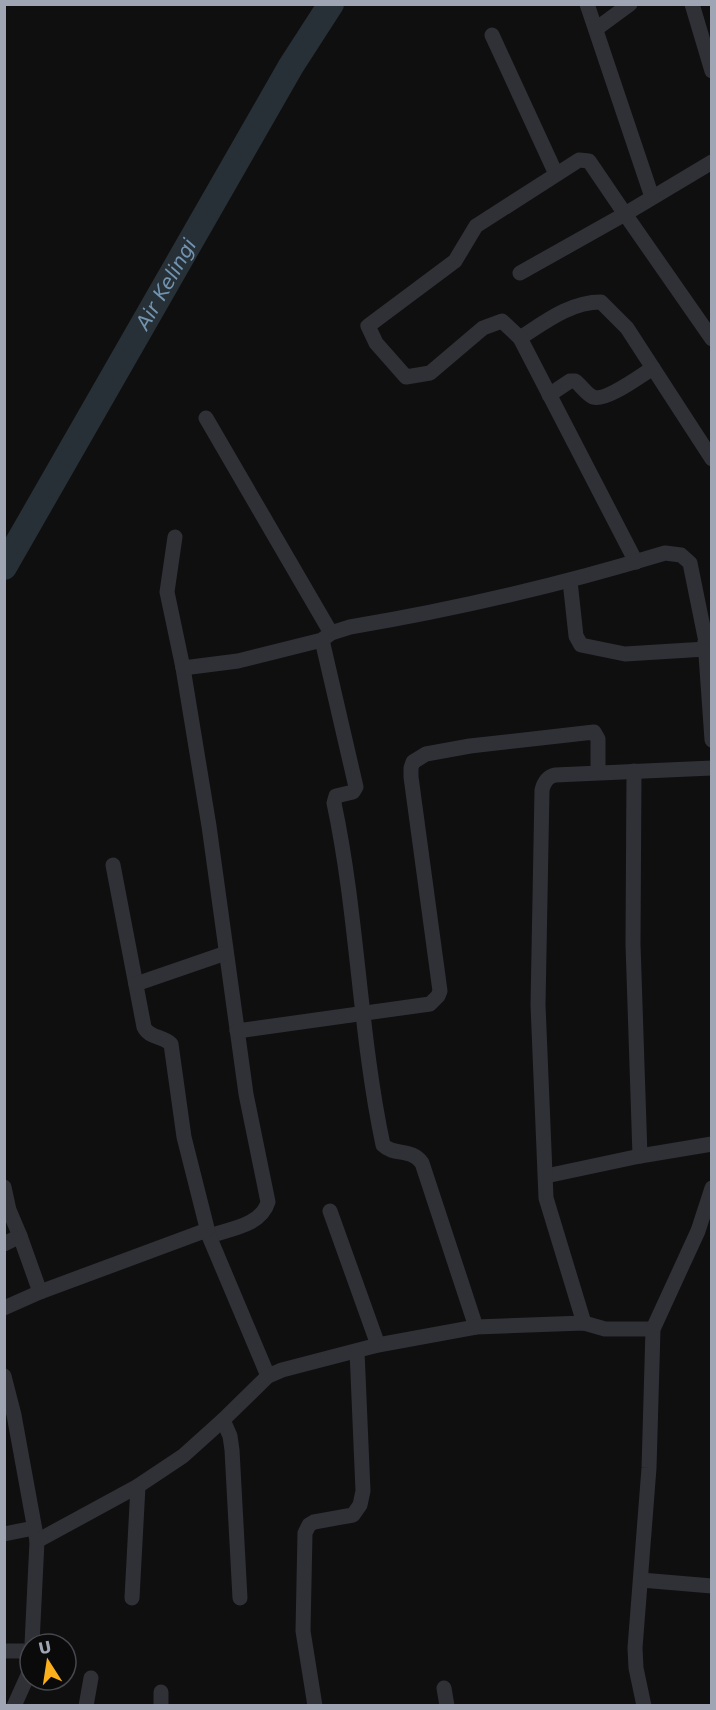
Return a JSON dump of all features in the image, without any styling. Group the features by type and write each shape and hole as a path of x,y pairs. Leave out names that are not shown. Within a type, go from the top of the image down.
{"street":[{"path":"587,4 652,197"},
{"path":"596,29 630,4"},
{"path":"692,4 711,71"},
{"path":"492,35 555,174"},
{"path":"636,562 520,339 502,321 483,328 430,373 406,377 376,343 368,326 455,261 476,226 555,174 579,160 586,159 711,339"},
{"path":"520,273 711,162"},
{"path":"520,339 555,315 586,302 601,302 627,327 711,459"},
{"path":"549,395 570,381 575,381 590,395 599,398 608,395 652,368"},
{"path":"206,418 326,636 356,787 353,792 336,796 334,801 346,864 362,1014 383,1145 388,1149 415,1154 422,1163 476,1327"},
{"path":"4,1308 40,1292 208,1233 254,1221 262,1215 268,1202 246,1094 209,826 183,668 167,591 175,537"},
{"path":"183,668 238,661 350,627 499,599 665,554 681,555 690,563 707,640 711,740"},
{"path":"570,581 576,636 581,645 625,654 707,640"},
{"path":"237,1031 430,1004 438,996 440,991 411,777 411,768 418,757 470,746 594,732 598,739 598,772"},
{"path":"584,1323 546,1198 538,1005 542,790 550,776 711,768"},
{"path":"634,771 633,944 640,1156"},
{"path":"113,865 146,1031 171,1044 184,1137 208,1233 267,1376"},
{"path":"136,984 226,953"},
{"path":"546,1176 711,1144"},
{"path":"4,1187 9,1210 40,1292"},
{"path":"644,1706 634,1648 649,1468 653,1329 698,1231 711,1188"},
{"path":"330,1210 378,1345"},
{"path":"4,1244 20,1236"},
{"path":"4,1534 35,1534 138,1486 183,1456 267,1376 378,1345 476,1327 584,1323 605,1329 653,1329"},
{"path":"315,1706 303,1631 305,1533 309,1525 314,1522 353,1515 360,1505 363,1491 357,1351"},
{"path":"4,1376 14,1415 35,1534 32,1632"},
{"path":"223,1420 230,1436 232,1450 240,1598"},
{"path":"132,1598 138,1486"},
{"path":"641,1580 711,1586"},
{"path":"86,1706 91,1678"},
{"path":"444,1688 447,1706"},
{"path":"14,1706 20,1692"}],"waterway":[{"name":"Air Kelingi","path":"4,567 291,66 331,4"}]}
